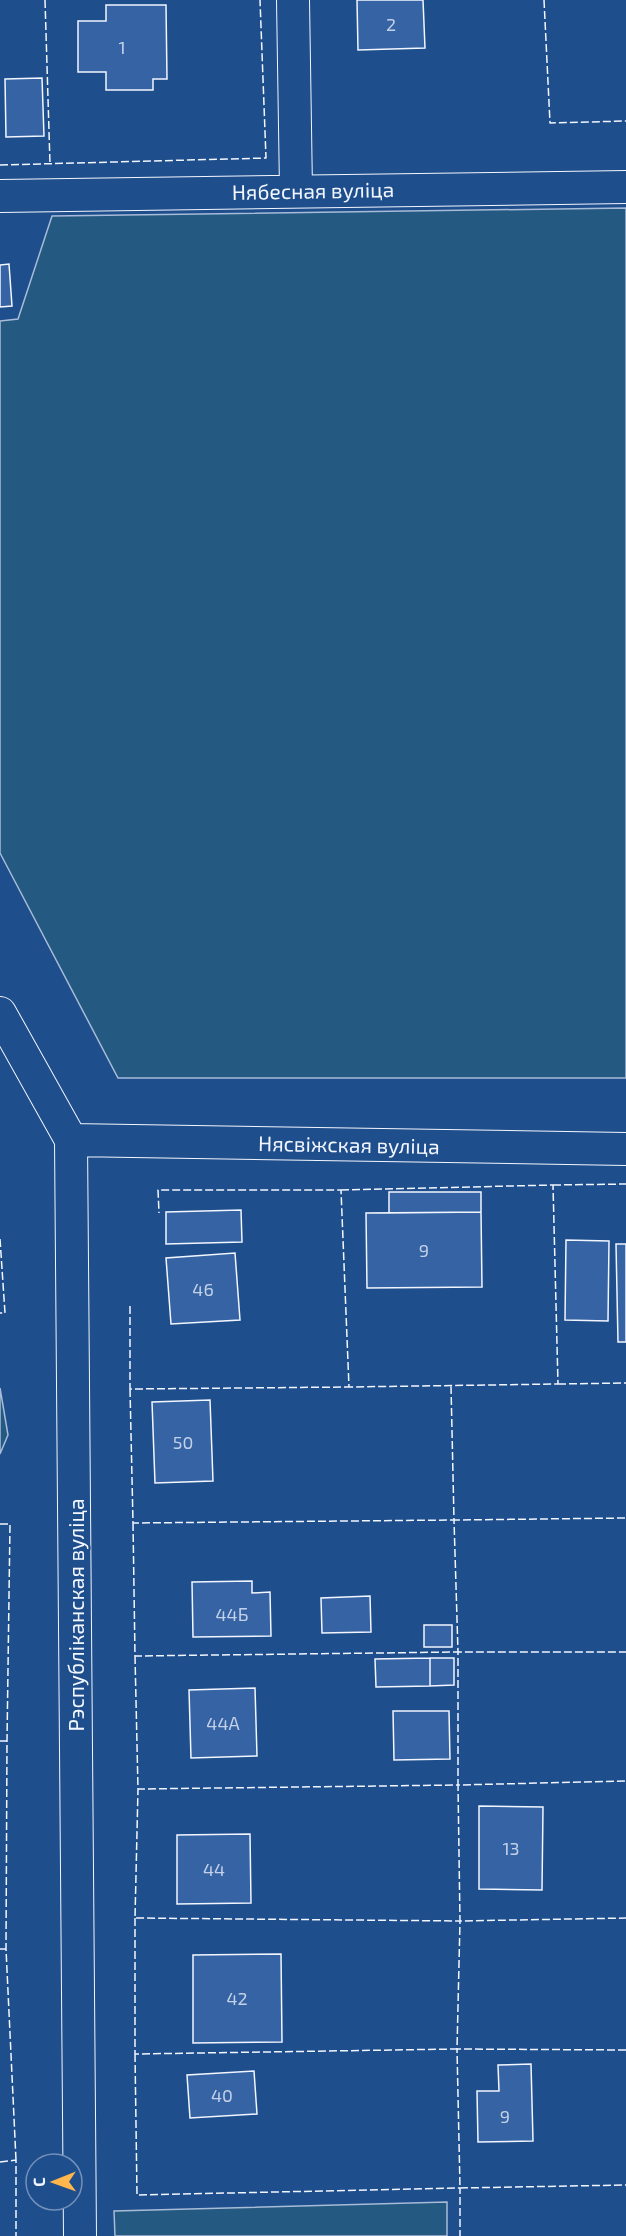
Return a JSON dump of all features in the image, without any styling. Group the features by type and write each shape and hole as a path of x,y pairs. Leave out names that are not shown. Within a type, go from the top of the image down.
{"street":[{"path":"293,0 296,190"},
{"name":"Нябесная вуліца","path":"0,196 626,187"},
{"name":"Рэспубліканская вуліца","path":"0,1012 71,1140 80,2236"},
{"name":"Нясвіжская вуліца","path":"71,1140 626,1149"}],"shaded area":[{"path":"626,208 626,1078 118,1078 0,853 0,321 18,319 52,216"},
{"path":"0,1388 8,1435 0,1454"},
{"path":"447,2202 447,2236 115,2236 114,2211"}],"building":[{"path":"357,0 423,0 425,48 358,50"},
{"path":"106,5 166,5 167,79 153,79 153,90 106,90 106,72 78,72 78,21 106,21"},
{"path":"42,78 44,136 6,137 5,79"},
{"path":"9,264 12,306 0,307 0,265"},
{"path":"389,1192 481,1192 481,1212 389,1213"},
{"path":"241,1210 242,1242 166,1244 166,1212"},
{"path":"481,1212 482,1287 367,1288 366,1213"},
{"path":"566,1240 609,1241 608,1321 565,1320"},
{"path":"616,1244 626,1244 626,1342 618,1342"},
{"path":"235,1253 240,1320 171,1324 166,1258"},
{"path":"210,1400 213,1481 155,1483 152,1402"},
{"path":"252,1581 252,1593 270,1592 271,1636 193,1637 192,1582"},
{"path":"370,1596 371,1632 322,1633 321,1598"},
{"path":"424,1625 452,1625 452,1647 424,1647"},
{"path":"430,1658 430,1686 376,1687 375,1659"},
{"path":"430,1658 454,1658 454,1685 430,1686"},
{"path":"255,1688 257,1756 191,1758 189,1690"},
{"path":"393,1711 449,1711 450,1759 394,1760"},
{"path":"479,1806 543,1807 542,1890 479,1889"},
{"path":"250,1834 251,1903 177,1904 177,1835"},
{"path":"281,1954 282,2042 193,2043 193,1955"},
{"path":"531,2064 533,2141 478,2142 477,2091 499,2091 498,2065"},
{"path":"254,2071 257,2114 190,2118 187,2075"}],"fence":[{"path":"45,0 50,164"},
{"path":"0,165 266,158 260,0"},
{"path":"544,0 550,123 626,121"},
{"path":"553,1185 626,1184"},
{"path":"341,1190 553,1185 558,1384 349,1387"},
{"path":"130,1306 130,1389 349,1387 341,1190 158,1190 159,1213"},
{"path":"0,1239 5,1313 0,1313"},
{"path":"558,1384 626,1383"},
{"path":"451,1386 454,1520 626,1518"},
{"path":"130,1389 133,1523 454,1520 458,1652 626,1652"},
{"path":"133,1523 135,1656 458,1652 458,1785 626,1781"},
{"path":"0,1524 10,1524 7,1741"},
{"path":"135,1656 138,1789 458,1785 460,1921 626,1918"},
{"path":"0,1741 7,1741 6,1949 16,2160"},
{"path":"135,1918 135,2054 457,2049 460,1921 135,1918 138,1789"},
{"path":"0,1949 6,1949"},
{"path":"626,2050 457,2049 460,2188 626,2185"},
{"path":"135,2054 137,2195 460,2188 460,2236"},
{"path":"0,2162 16,2160 16,2236"}]}
